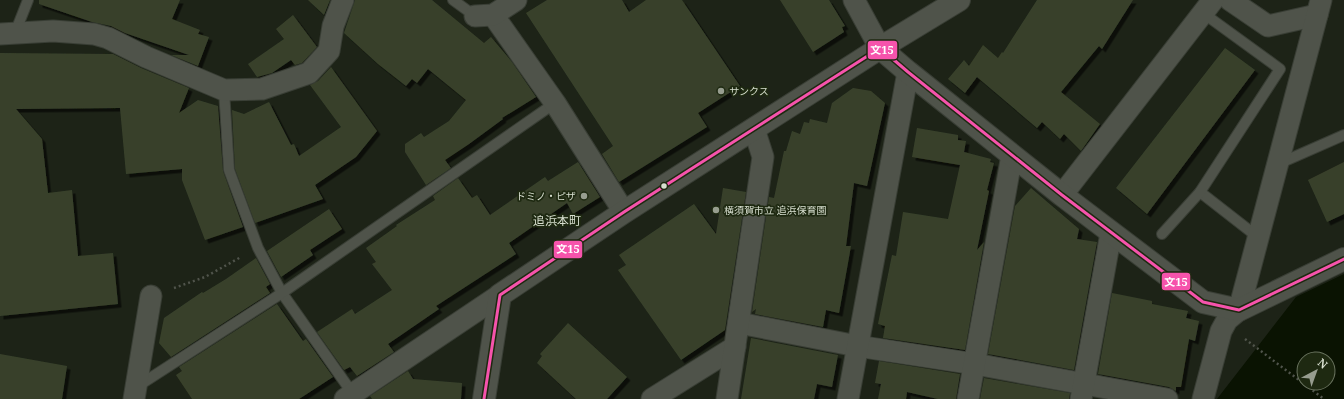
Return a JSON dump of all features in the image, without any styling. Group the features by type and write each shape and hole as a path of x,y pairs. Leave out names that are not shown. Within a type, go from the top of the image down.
{"street":[{"path":"8,34 53,31 94,34 108,38 146,57 224,90 262,89 309,73 329,51 333,26 343,0"},
{"path":"516,0 484,15 555,103 624,212"},
{"path":"854,0 880,48 1012,156 1203,302 1240,310"},
{"path":"349,397 624,212 880,48 959,0"},
{"path":"1230,0 1268,26 1319,7"},
{"path":"1062,195 1208,6"},
{"path":"1240,310 1319,7"},
{"path":"848,399 908,72"},
{"path":"727,399 763,157 754,129"},
{"path":"968,399 1012,156"},
{"path":"1083,391 1111,233"},
{"path":"1203,399 1221,331 1227,320 1240,310 1344,259"},
{"path":"484,399 500,295"},
{"path":"135,393 151,296"},
{"path":"739,323 857,346 975,364 1083,391 1167,399"},
{"path":"652,399 735,347"}],"lane":[{"path":"8,34 28,0"},
{"path":"453,0 484,15"},
{"path":"1162,234 1200,192 1280,69 1208,6"},
{"path":"224,90 229,170 258,248 282,292 349,397"},
{"path":"135,393 555,103"},
{"path":"1278,164 1344,135"},
{"path":"1200,192 1259,238"}],"path":[{"path":"151,296 205,277 258,248"},
{"path":"1246,340 1324,399"}],"shaded area":[{"path":"1344,274 1344,399 1217,399 1296,297"}],"building":[{"path":"39,0 180,0 172,19 200,30 198,34 209,37 198,66 171,55 189,55 125,33 111,26 92,22 39,4"},
{"path":"308,0 330,0 324,15"},
{"path":"355,0 432,0 484,43 491,37 512,62 536,97 502,118 503,119 445,160 451,168 426,185 405,152 405,144 421,133 424,137 449,121 466,100 428,69 417,83 412,79 406,86 378,64 344,33"},
{"path":"547,0 622,0 629,12 646,0 682,0 740,86 698,113 707,127 619,182 602,154 613,146 526,13"},
{"path":"780,0 829,0 845,26 842,27 844,32 813,52"},
{"path":"1037,0 1133,0 1102,49 1099,46 1061,92 1100,124 1081,151 1064,134 1060,139 1042,122 1037,128 977,77 965,93 948,79 964,60 969,66 983,45 998,58 1002,52 1003,53"},
{"path":"293,15 317,47 302,63 295,65 291,60 272,73 257,77 248,64 284,39 276,29"},
{"path":"1225,48 1255,70 1147,214 1116,188"},
{"path":"0,53 113,54 141,68 189,88 179,113 198,100 218,106 223,171 243,227 205,240 182,180 182,169 126,174 120,108 16,109 42,139 48,193 72,190 78,256 113,253 118,304 0,316"},
{"path":"331,67 377,131 356,157 315,185 323,199 255,223 235,169 232,110 244,114 269,102 291,145 294,144 299,156 341,127 310,85 318,81"},
{"path":"853,88 871,91 885,103 867,186 854,183 846,246 851,246 839,313 826,310 823,327 755,314 756,309 752,312 769,197 774,198 784,151 786,151 792,131 800,134 804,122 809,123 810,119 827,123 832,103"},
{"path":"917,128 958,135 958,140 966,141 964,152 991,159 990,162 994,163 987,190 989,191 977,250 984,242 965,350 883,338 885,326 878,324 892,255 896,256 903,212 948,219 960,165 912,157"},
{"path":"578,162 600,197 573,214 567,203 509,243 516,254 436,306 439,309 388,344 394,352 357,376 350,367 344,370 317,332 352,309 355,314 392,290 372,264 376,262 366,248 397,226 396,225 435,200 433,196 458,178 472,198 477,195 490,215 545,177 548,181"},
{"path":"1344,162 1344,214 1327,222 1308,180"},
{"path":"723,188 746,192 725,330 681,360 618,270 626,265 619,255 694,204 716,234"},
{"path":"1031,188 1079,229 1077,239 1097,242 1074,370 988,354 1015,206"},
{"path":"329,209 342,229 310,250 313,255 281,277 267,251"},
{"path":"256,258 270,284 266,287 270,293 171,357 159,343 164,318 202,292 203,293 226,279"},
{"path":"1112,293 1152,301 1152,304 1188,311 1186,318 1199,321 1195,341 1189,339 1181,387 1176,387 1176,391 1169,387 1098,374"},
{"path":"277,304 303,341 306,339 333,377 299,399 192,399 176,375 182,371 179,367"},
{"path":"568,323 627,377 607,399 576,399 537,363 542,356 540,354"},
{"path":"751,338 838,355 832,387 817,384 814,399 741,399"},
{"path":"0,354 67,366 62,399 0,399"},
{"path":"879,361 960,374 956,399 938,399 907,392 906,399 878,399 881,384 875,383"},
{"path":"408,371 413,379 462,383 461,399 372,399 370,396"},
{"path":"984,378 1070,393 1069,399 980,399"}],"transit line":[{"name":"文15","path":"484,399 500,295 624,212 880,48 1062,195 1203,302 1239,310 1344,259"}],"place":[{"name":"サンクス","path":"721,91"},
{"name":"ドミノ・ピザ","path":"584,196"},
{"name":"横須賀市立 追浜保育園","path":"716,210"}],"district":[{"name":"追浜本町","path":"557,220"}]}
